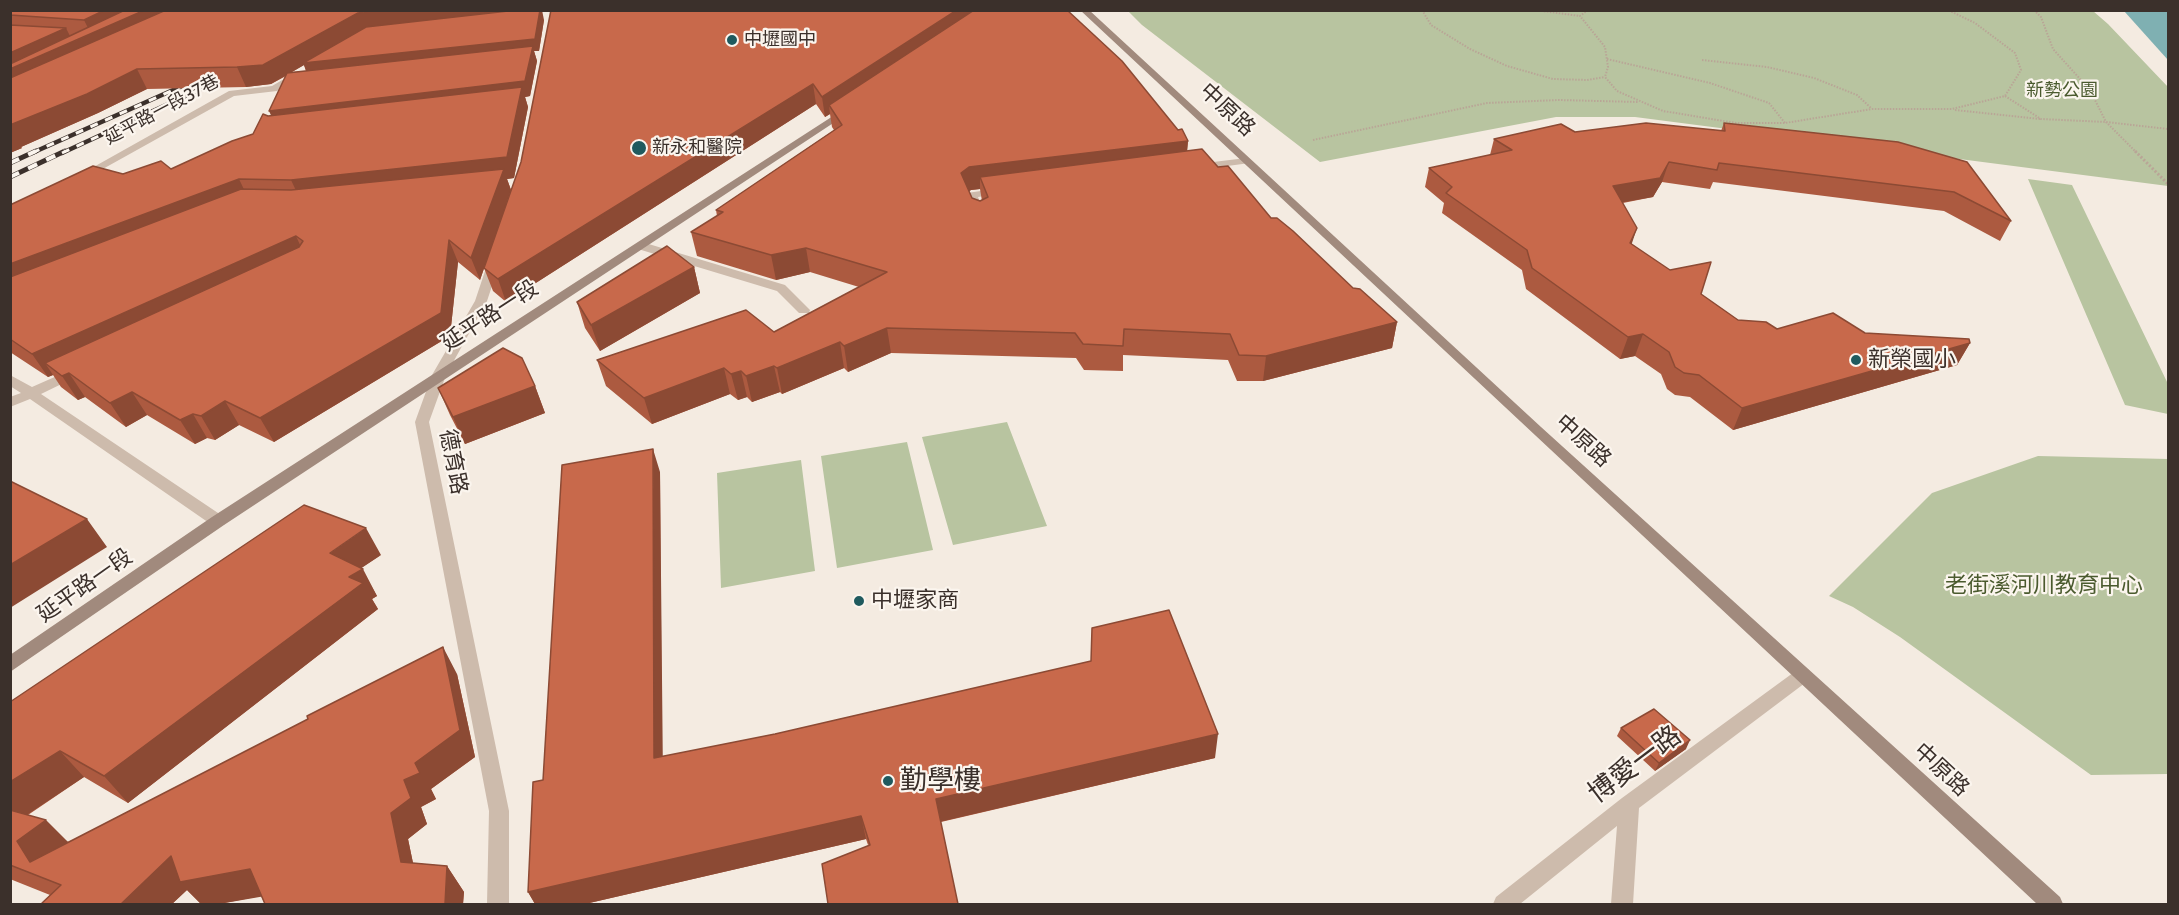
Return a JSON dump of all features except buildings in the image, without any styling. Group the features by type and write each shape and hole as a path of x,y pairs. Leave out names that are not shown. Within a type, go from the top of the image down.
{"main road":[{"name":"中原路","path":"1084,10 2052,904"},
{"name":"延平路一段","path":"10,665 218,521 855,105"}],"lane":[{"name":"延平路一段37巷","path":"71,182 232,93 274,89 310,68"},
{"path":"281,84 305,81"},
{"path":"1189,168 1246,161"},
{"path":"981,220 971,195 1017,189"},
{"path":"642,246 781,288 804,310"},
{"name":"德育路","path":"498,904 499,811 422,422 439,375 481,301 499,247"},
{"path":"10,403 83,368"},
{"path":"10,379 218,521"},
{"name":"博愛一路","path":"1504,904 1629,804 1803,675"},
{"path":"1622,904 1629,804"}],"path":[{"path":"1422,10 1431,25 1470,49 1507,66 1553,79 1587,80 1605,77"},
{"path":"1535,10 1581,16 1605,47 1608,67 1605,77"},
{"path":"1581,16 1588,10"},
{"path":"1948,10 1975,23 2016,53 2021,70 2005,96 1952,109"},
{"path":"2034,10 2041,17 2053,49 2090,90 2106,122 2169,184"},
{"path":"1607,59 1710,82 1769,103 1785,123"},
{"path":"1702,60 1767,67 1814,78 1857,95 1872,109"},
{"path":"1605,77 1617,91 1663,111 1736,123 1785,123 1872,109 1952,109 2169,129"},
{"path":"2005,96 2041,119"},
{"path":"1313,140 1487,103 1559,100 1641,102"}],"green space":[{"name":"新勢公園","path":"1128,11 2093,11 2168,87 2168,186 1635,117 1556,117 1320,162 1142,25"},
{"path":"2028,179 2072,185 2168,384 2168,414 2125,405"},
{"path":"1007,422 1047,526 953,545 922,437"},
{"path":"907,442 933,550 837,568 821,456"},
{"name":"老街溪河川教育中心","path":"2038,456 2168,459 2168,774 2091,775 1900,637 1853,607 1829,596 1932,493"},
{"path":"801,460 815,571 721,588 717,473"}],"water":[{"path":"2124,11 2168,11 2168,60"}],"railway":[{"path":"62,153 218,81"},
{"path":"32,153 191,82"},
{"path":"10,163 36,151"},
{"path":"10,177 65,151"}],"place":[{"name":"中壢國中","path":"732,40"},
{"name":"新永和醫院","path":"639,148"},
{"name":"新榮國小","path":"1856,360"},
{"name":"中壢家商","path":"859,601"},
{"name":"勤學樓","path":"888,781"}]}
